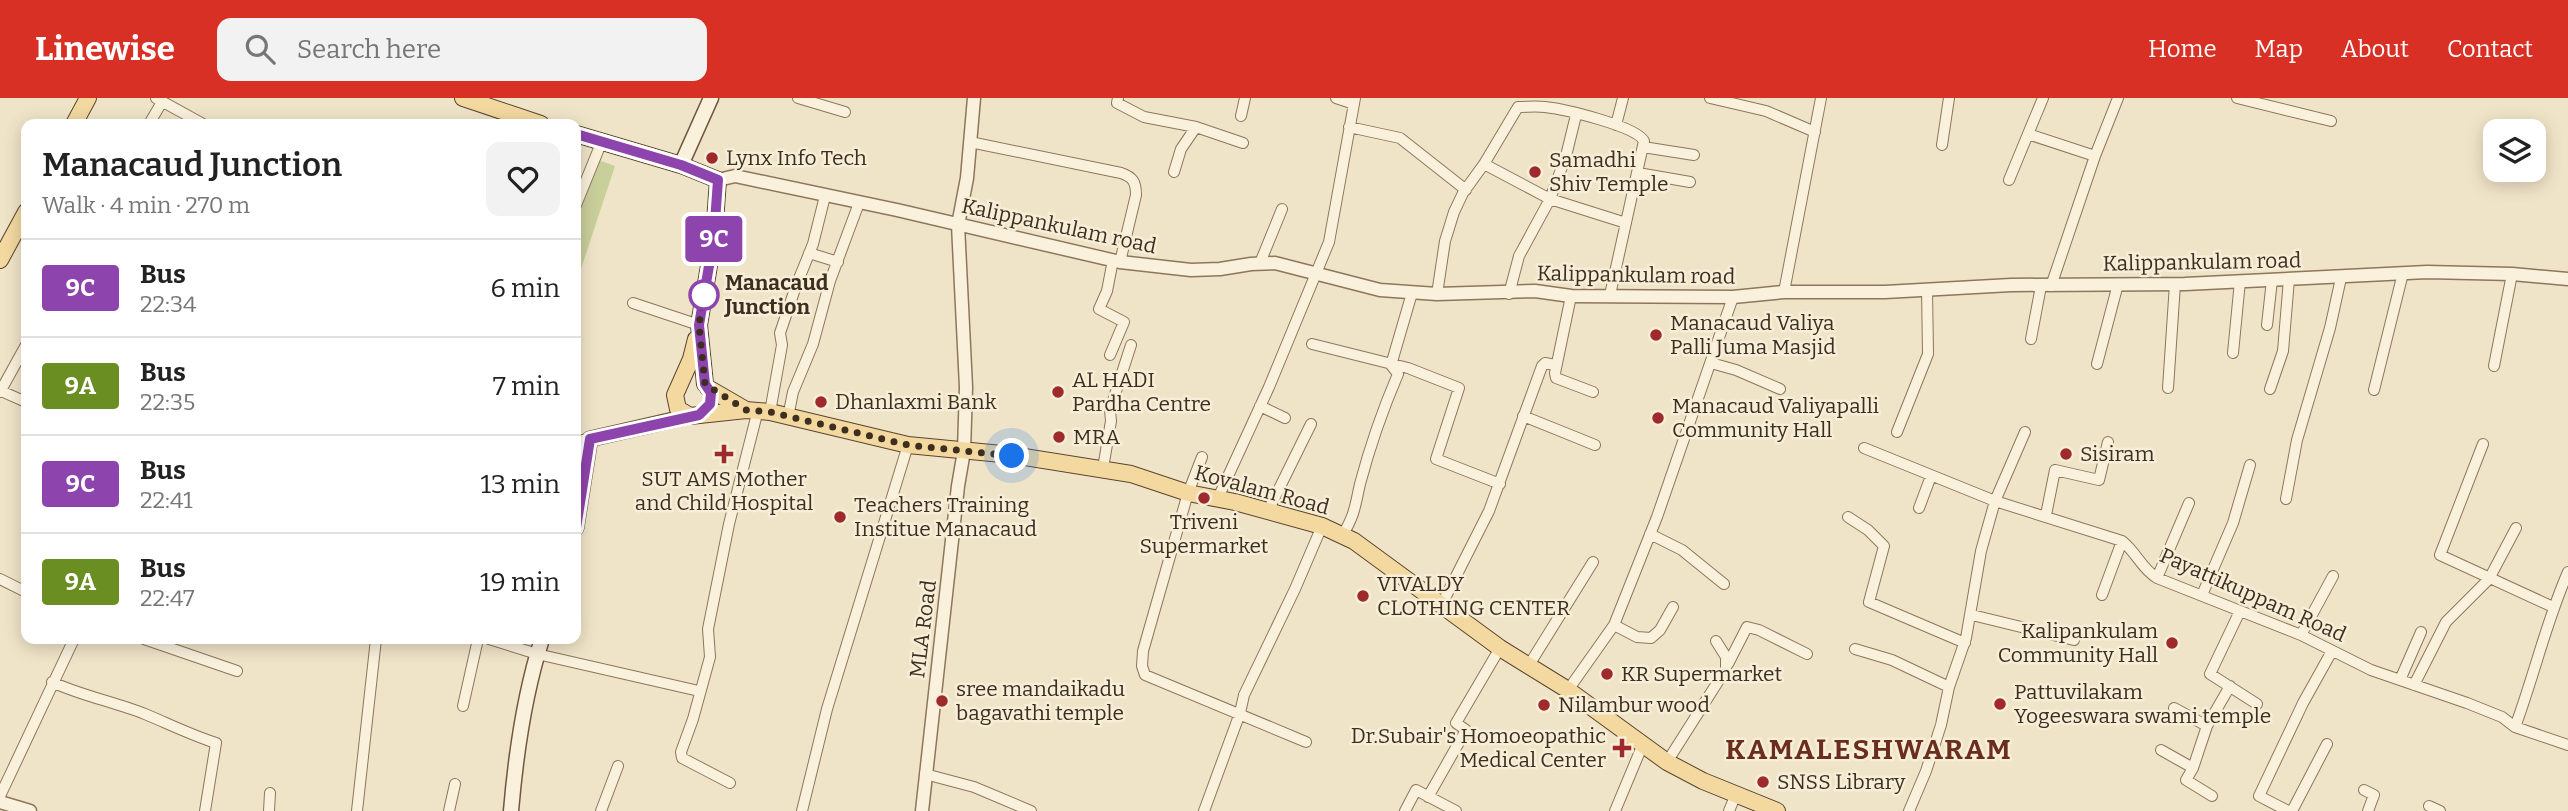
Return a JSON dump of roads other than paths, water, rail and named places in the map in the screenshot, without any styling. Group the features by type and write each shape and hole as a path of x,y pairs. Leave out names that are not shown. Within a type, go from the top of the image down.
{"main road":[{"path":"77,119 88,98"},
{"path":"463,98 526,119"},
{"path":"681,165 711,98"},
{"path":"581,135 681,165 718,180 714,236 699,325 691,359 661,423"},
{"path":"0,260 21,221"},
{"path":"695,415 710,404 699,325"},
{"path":"679,389 694,380 707,386"},
{"name":"Kovalam Road","path":"707,386 758,411 908,445 1103,468 1131,474 1188,493 1218,498 1322,526 1354,541 1500,648 1568,690 1667,762 1703,781 1777,811"},
{"path":"679,389 678,409 695,415"},
{"path":"581,465 583,440 695,415 758,411"},
{"path":"511,811 517,746 540,644"}],"street":[{"path":"797,98 845,112"},
{"name":"MLA Road","path":"922,811 964,451 965,387 958,225 967,178 974,98"},
{"path":"1118,98 1117,103 1144,117 1196,127 1243,143"},
{"path":"1241,116 1245,98"},
{"path":"1218,498 1329,242 1354,101 1336,98"},
{"path":"1616,125 1623,98"},
{"path":"1711,98 1766,110 1815,132"},
{"path":"1784,292 1821,98"},
{"path":"1942,145 1948,98"},
{"path":"2009,180 2043,98"},
{"path":"2031,339 2046,286 2118,98"},
{"path":"2237,98 2331,121"},
{"path":"151,119 159,100 194,119"},
{"path":"1437,294 1445,240 1454,212 1466,190 1518,107 1549,103 1576,115 1616,125 1641,136 1643,147 1638,173 1610,295"},
{"path":"1509,294 1519,256 1550,199 1566,156 1576,115"},
{"path":"1174,172 1181,149 1196,127"},
{"path":"1349,127 1400,138 1466,190"},
{"path":"2028,134 2095,156"},
{"path":"581,193 602,141"},
{"path":"970,142 1121,173 1133,178 1136,195 1099,309 1124,322 1110,355"},
{"path":"1643,147 1694,155"},
{"path":"1484,164 1550,199 1626,223"},
{"path":"1638,173 1690,182"},
{"name":"Kalippankulam road","path":"718,180 735,176 1116,261 1191,270 1275,263 1380,290 1412,293 1509,294 1535,291 1571,296 1733,297 1784,292 2175,284 2403,273 2512,274 2568,279"},
{"path":"730,783 682,758 681,752 694,719 699,691 710,657 708,629 729,523 758,411 782,345 780,333 809,253 825,196"},
{"path":"788,417 793,392 813,344 831,281 859,203"},
{"path":"1260,263 1282,209"},
{"path":"809,253 838,262"},
{"path":"2374,390 2403,273"},
{"path":"2494,366 2512,274"},
{"path":"2286,499 2297,440 2342,278"},
{"path":"2270,389 2283,351 2289,279"},
{"path":"2267,325 2272,280"},
{"path":"2233,353 2240,281"},
{"path":"2097,365 2118,284"},
{"path":"2168,388 2175,284"},
{"path":"1897,432 1928,354 1927,289"},
{"path":"1391,365 1412,293"},
{"path":"1571,296 1555,365 1556,378 1594,392"},
{"path":"1568,690 1614,625 1650,534 1733,297"},
{"path":"633,303 699,325"},
{"path":"1312,344 1408,368 1459,388 1436,458 1500,484"},
{"path":"1103,468 1111,421 1110,410 1131,345"},
{"path":"21,354 0,391 21,400"},
{"path":"1442,604 1489,511 1542,366 1545,363 1555,365"},
{"path":"1711,363 1737,370 1780,389"},
{"path":"1342,536 1356,509 1360,485 1382,414 1398,374 1391,365"},
{"path":"1260,406 1284,418"},
{"path":"1523,416 1595,445"},
{"path":"1268,511 1311,424"},
{"path":"1909,811 1926,771 1941,725 1949,687 1965,643 1981,551 1995,501 2025,432"},
{"path":"2046,515 2054,470 2099,480 2108,442"},
{"path":"2483,444 2440,555 2553,607"},
{"path":"802,811 827,709 908,445"},
{"path":"1864,448 1995,501 2122,541 2102,595"},
{"path":"1202,457 1188,493 1143,651 1142,666 1145,675 1306,743"},
{"path":"2202,594 2233,523 2250,465"},
{"path":"1919,508 1931,476"},
{"path":"2157,578 2189,503"},
{"path":"1848,517 1884,545 1869,602 1965,643"},
{"path":"1204,811 1244,695 1322,526"},
{"path":"2414,685 2446,622 2489,579 2516,528"},
{"path":"1650,534 1682,550 1724,584"},
{"name":"Payattikuppam Road","path":"2122,541 2136,554 2147,572 2157,578 2301,635 2371,670 2502,717 2515,727 2568,745"},
{"path":"1529,665 1593,562"},
{"path":"2515,727 2537,667 2553,607 2568,572"},
{"path":"2301,635 2333,576"},
{"path":"0,579 21,587"},
{"path":"1614,625 1637,637 1651,638 1660,630 1673,607"},
{"path":"2240,611 2210,674 2257,704"},
{"path":"1972,615 2074,640"},
{"path":"1667,762 1728,664 1747,627 1807,654"},
{"path":"2400,680 2421,632"},
{"path":"1716,640 1728,664"},
{"path":"0,796 71,644"},
{"path":"159,644 237,671"},
{"path":"357,811 375,644"},
{"path":"463,706 477,644"},
{"path":"505,644 537,654 699,691"},
{"path":"1428,797 1466,730 1456,723 1500,648"},
{"path":"1855,649 1892,660 1949,687"},
{"path":"2327,744 2290,811 2259,796 2303,703 2332,651"},
{"path":"52,682 216,743 205,811"},
{"path":"2213,796 2186,780 2193,768 2207,726 2230,686"},
{"path":"2174,708 2207,726"},
{"path":"1615,811 1643,744"},
{"path":"2161,750 2193,768"},
{"path":"601,811 618,766"},
{"path":"925,774 974,787 1031,811"},
{"path":"449,811 455,784"},
{"path":"1405,811 1416,790 1456,811"},
{"path":"2364,790 2374,795 2368,811"},
{"path":"269,811 270,793"},
{"path":"1729,811 1736,794"},
{"path":"0,802 30,811"},
{"path":"2429,806 2440,811"}],"place":[{"name":"Lynx Info Tech","path":"712,158"},
{"name":"Samadhi Shiv Temple","path":"1535,172"},
{"name":"Manacaud Junction","path":"704,295"},
{"name":"Manacaud Valiya Palli Juma Masjid","path":"1656,335"},
{"name":"AL HADI Pardha Centre","path":"1058,392"},
{"name":"Dhanlaxmi Bank","path":"821,402"},
{"name":"Manacaud Valiyapalli Community Hall","path":"1658,418"},
{"name":"MRA","path":"1059,437"},
{"name":"SUT AMS Mother and Child Hospital","path":"724,454"},
{"name":"Sisiram","path":"2066,454"},
{"name":"Triveni Supermarket","path":"1204,498"},
{"name":"Teachers Training Institue Manacaud","path":"840,517"},
{"name":"VIVALDY CLOTHING CENTER","path":"1363,596"},
{"name":"Kalipankulam Community Hall","path":"2172,643"},
{"name":"KR Supermarket","path":"1607,674"},
{"name":"sree mandaikadu bagavathi temple","path":"942,701"},
{"name":"Pattuvilakam Yogeeswara swami temple","path":"2000,704"},
{"name":"Nilambur wood","path":"1544,705"},
{"name":"Dr.Subair's Homoeopathic Medical Center","path":"1622,748"},
{"name":"SNSS Library","path":"1763,782"}],"district":[{"name":"KAMALESHWARAM","path":"1869,749"}]}
